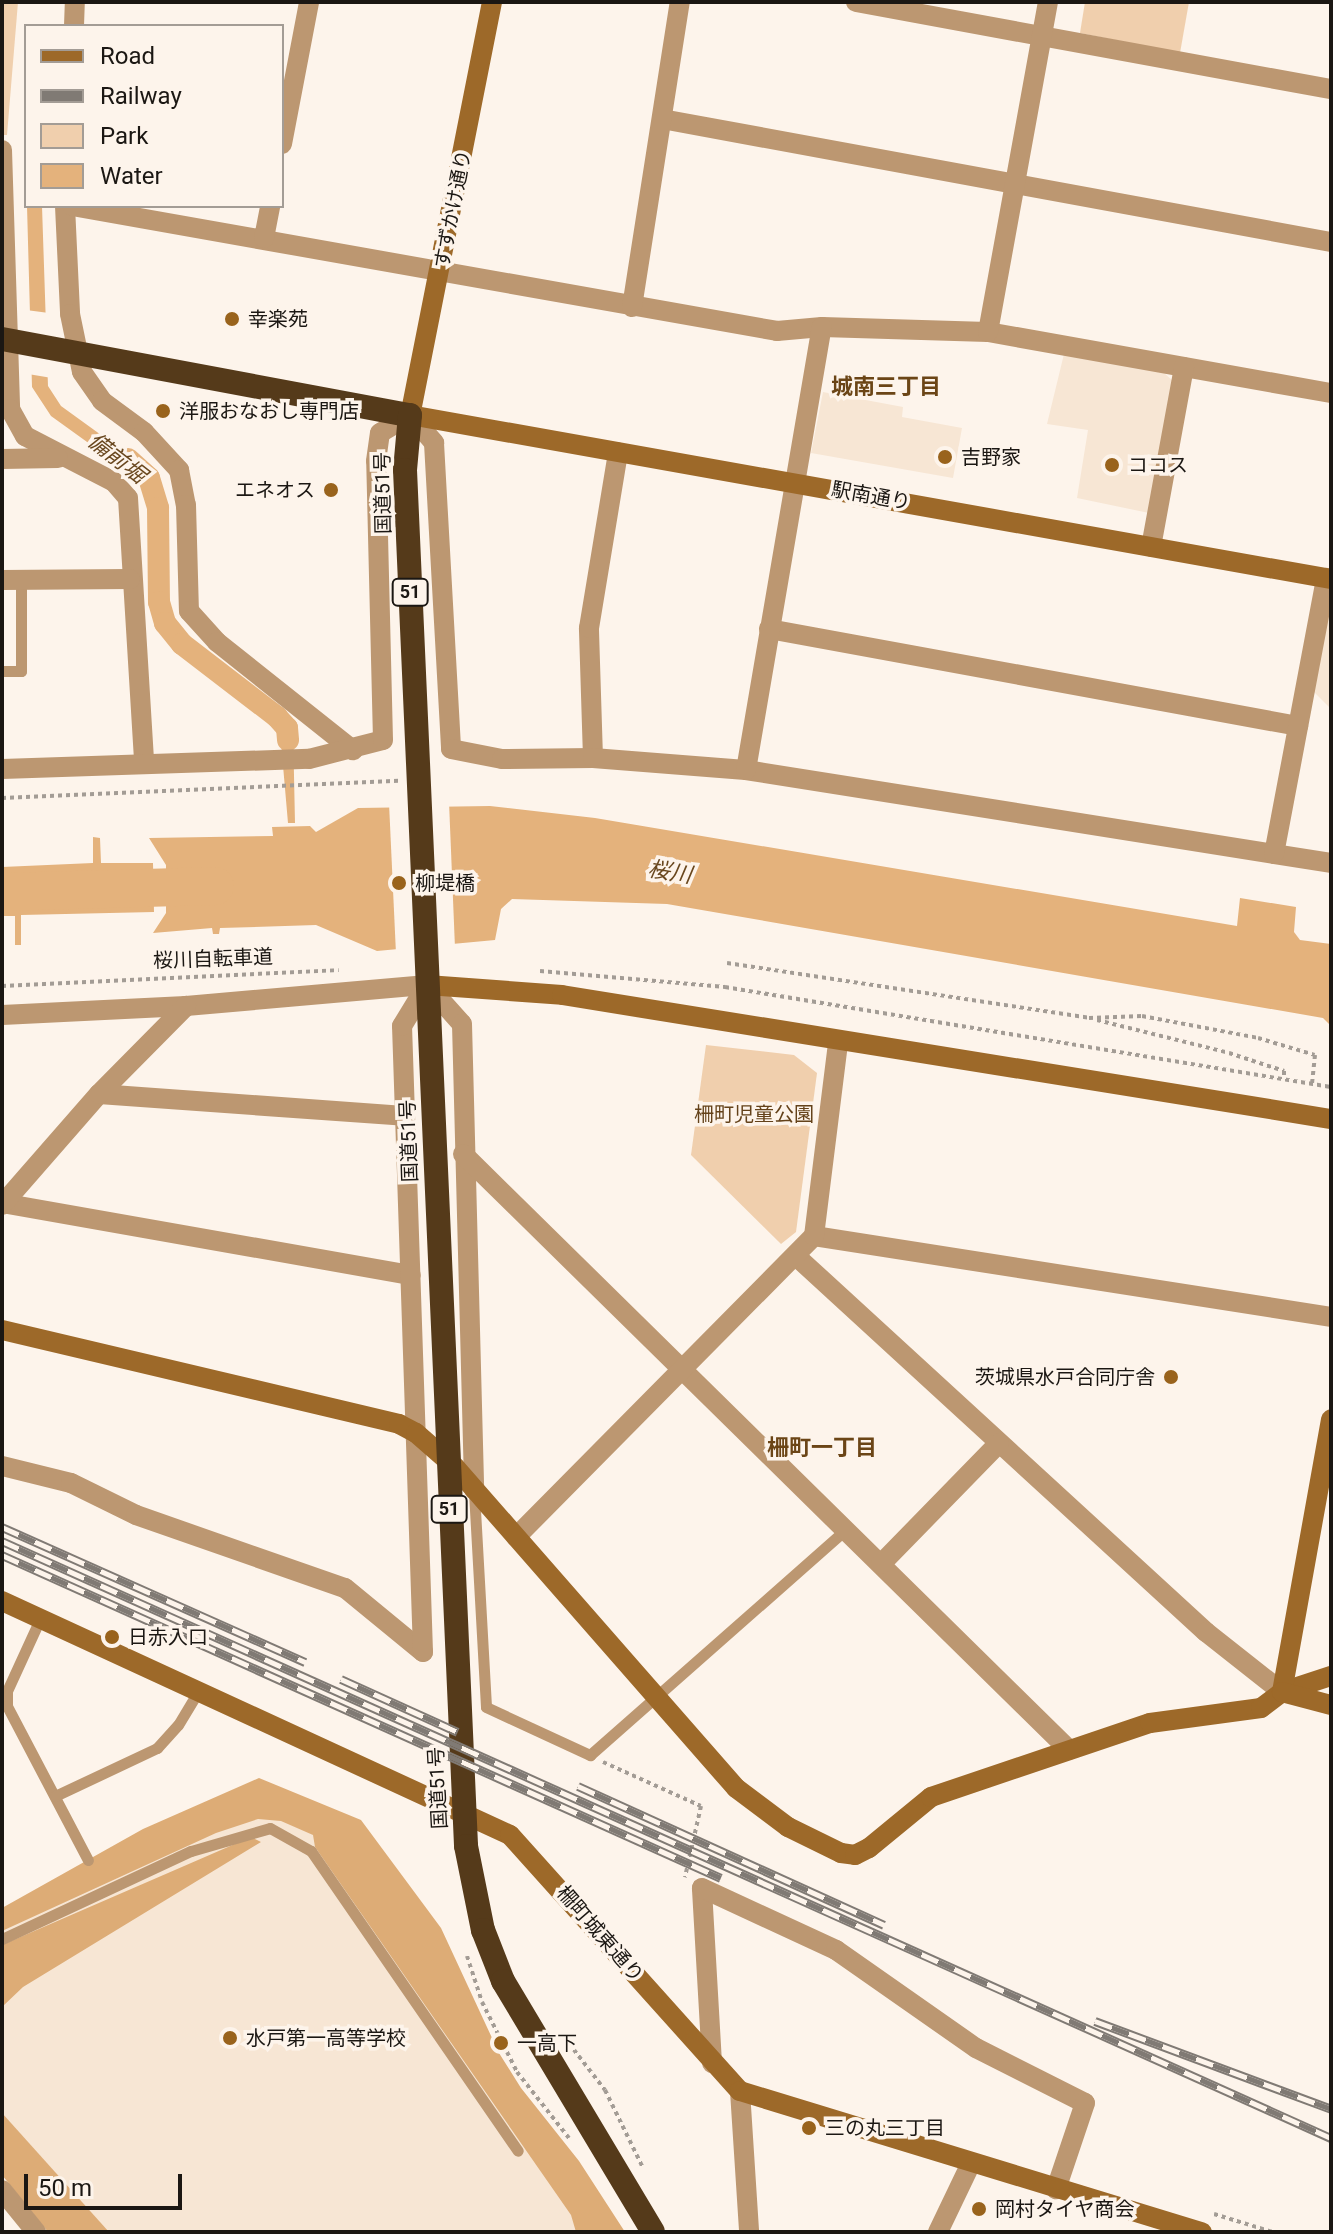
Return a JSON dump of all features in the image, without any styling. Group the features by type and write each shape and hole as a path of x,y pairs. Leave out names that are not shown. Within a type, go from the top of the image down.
{"highway":[{"path":"7,340 410,415"},
{"name":"国道51号","path":"410,415 405,470 432,1126 461,1792 474,1892 492,1954 522,2018 653,2232"}],"street":[{"path":"74,24 75,2"},
{"path":"284,133 309,2"},
{"name":"すずかけ通り","path":"410,415 442,271 492,2"},
{"path":"632,307 680,2"},
{"path":"856,2 1331,89"},
{"path":"988,332 1048,2"},
{"path":"662,119 1331,242"},
{"path":"2,150 2,234 10,409 25,436 61,458 114,482 128,498 130,579 144,763"},
{"path":"65,208 66,350 91,389 179,470 186,505 186,600 196,621 353,750"},
{"path":"84,208 777,331 822,327 988,332 1331,393"},
{"path":"264,238 270,208"},
{"path":"746,770 822,327"},
{"path":"1151,547 1184,367"},
{"path":"2,769 309,759 383,740 376,461 380,433 410,415 434,443 451,749 502,759 593,758 746,770 1331,863"},
{"name":"駅南通り","path":"410,415 1328,578"},
{"path":"593,758 589,628 618,452"},
{"path":"2,459 61,458"},
{"path":"1274,854 1328,578"},
{"path":"11,580 130,579"},
{"path":"769,629 1298,726"},
{"path":"2,1466 71,1483 136,1515 345,1588 423,1652 402,1026 427,985"},
{"path":"427,985 462,1024 474,1490"},
{"path":"2,1015 186,1006 427,985 562,995 838,1043 1331,1119"},
{"path":"2,1204 99,1094 186,1006"},
{"path":"516,1537 683,1367 797,1257 814,1236 838,1043"},
{"path":"99,1094 404,1116"},
{"path":"463,1154 683,1367 1069,1750"},
{"path":"2,1204 411,1275"},
{"path":"814,1236 1331,1317"},
{"path":"797,1257 1206,1632 1282,1692 1331,1705"},
{"path":"2,1330 399,1424 416,1433 474,1490 755,1803 788,1827 855,1855 931,1797 1150,1723 1261,1708 1282,1692 1331,1676"},
{"path":"1282,1692 1324,1492 1331,1419"},
{"path":"881,1564 999,1443"},
{"name":"柵町城東通り","path":"2,1601 521,1843 712,2063 740,2091 1202,2232"},
{"path":"712,2063 702,1888 836,1950 976,2048 1085,2103 1056,2189"},
{"path":"740,2091 749,2232"},
{"path":"938,2232 971,2163"},
{"path":"2,2190 36,2232"}],"lane":[{"path":"2,671 21,671 11,580"},
{"path":"474,1490 486,1707 590,1755 846,1529"},
{"path":"40,1619 7,1691 7,1706 88,1860"},
{"path":"55,1796 157,1748 178,1725 198,1692"},
{"path":"2,1939 191,1851 270,1828 311,1851 518,2151"}],"path":[{"path":"2,798 418,786"},
{"path":"727,963 1089,1018 1229,1053 1284,1071 1284,1079"},
{"name":"桜川自転車道","path":"2,986 343,970"},
{"path":"527,970 725,987 1331,1087"},
{"path":"1089,1018 1142,1016 1315,1055 1312,1084"},
{"path":"590,1755 701,1806 685,1879"},
{"path":"557,2028 605,2090 646,2177"},
{"path":"1199,2210 1273,2232"}],"shaded area":[{"path":"1064,354 1163,372 1173,381 1149,513 1077,498 1088,430 1047,424"},
{"path":"823,392 903,407 902,417 962,428 953,478 811,453"},
{"path":"1327,613 1331,613 1331,709 1313,691"},
{"path":"259,1778 361,1820 441,1928 499,2053 521,2088 579,2161 625,2232 576,2232 571,2215 315,1847 313,1835 281,1821 258,1819 216,1833 2,1931 2,1908 143,1829"},
{"name":"水戸第一高等学校","path":"250,1815 276,1815 326,1835 577,2217 580,2232 86,2232 2,2148 2,1928"},
{"path":"251,1837 261,1842 23,1987 2,2007 2,1945"},
{"path":"2,2113 109,2232 48,2232 2,2175"}],"green space":[{"path":"2,2 18,2 7,135 2,135"},
{"path":"1085,2 1189,2 1180,53 1080,33"},
{"name":"柵町児童公園","path":"706,1045 794,1055 817,1073 796,1232 781,1244 691,1155"}],"water":[{"path":"27,208 42,208 48,386 61,406 155,474 144,483 51,416 32,387"},
{"path":"282,713 293,728 295,823 288,823 280,731 271,721"},
{"path":"490,806 595,818 1237,926 1240,898 1296,907 1294,932 1300,940 1331,944 1331,1026 1323,1018 667,904 512,899 501,909 495,940 377,951 316,925 220,928 219,934 213,934 212,928 153,933 166,913 166,865 149,838 273,836 272,827 310,826 316,832 358,808"},
{"path":"93,837 100,838 101,863 153,863 154,912 21,915 21,945 15,945 15,916 2,916 2,867 93,863"}],"pier":[{"path":"26,310 49,313 52,378 28,374"},
{"name":"柳堤橋","path":"449,802 455,948 396,954 389,803"}],"waterway":[{"name":"備前堀","path":"128,459 149,478 158,508 159,602 165,623 182,644 277,717 287,728 288,740"},
{"name":"桜川","path":"2,892 215,886"}],"railway":[{"path":"2,1527 305,1662"},
{"path":"2,1541 1331,2138"},
{"path":"2,1555 721,1878"},
{"path":"341,1679 458,1732"},
{"path":"578,1786 884,1925"},
{"path":"1095,2021 1331,2109"}],"place":[{"name":"幸楽苑","path":"232,319"},
{"name":"洋服おなおし専門店","path":"163,411"},
{"name":"吉野家","path":"945,457"},
{"name":"ココス","path":"1112,465"},
{"name":"エネオス","path":"331,490"},
{"name":"柳堤橋","path":"399,883"},
{"name":"茨城県水戸合同庁舎","path":"1171,1377"},
{"name":"日赤入口","path":"112,1637"},
{"name":"水戸第一高等学校","path":"230,2038"},
{"name":"一高下","path":"501,2043"},
{"name":"三の丸三丁目","path":"809,2128"},
{"name":"岡村タイヤ商会","path":"979,2209"}],"district":[{"name":"城南三丁目","path":"886,387"},
{"name":"柵町一丁目","path":"822,1448"}]}
